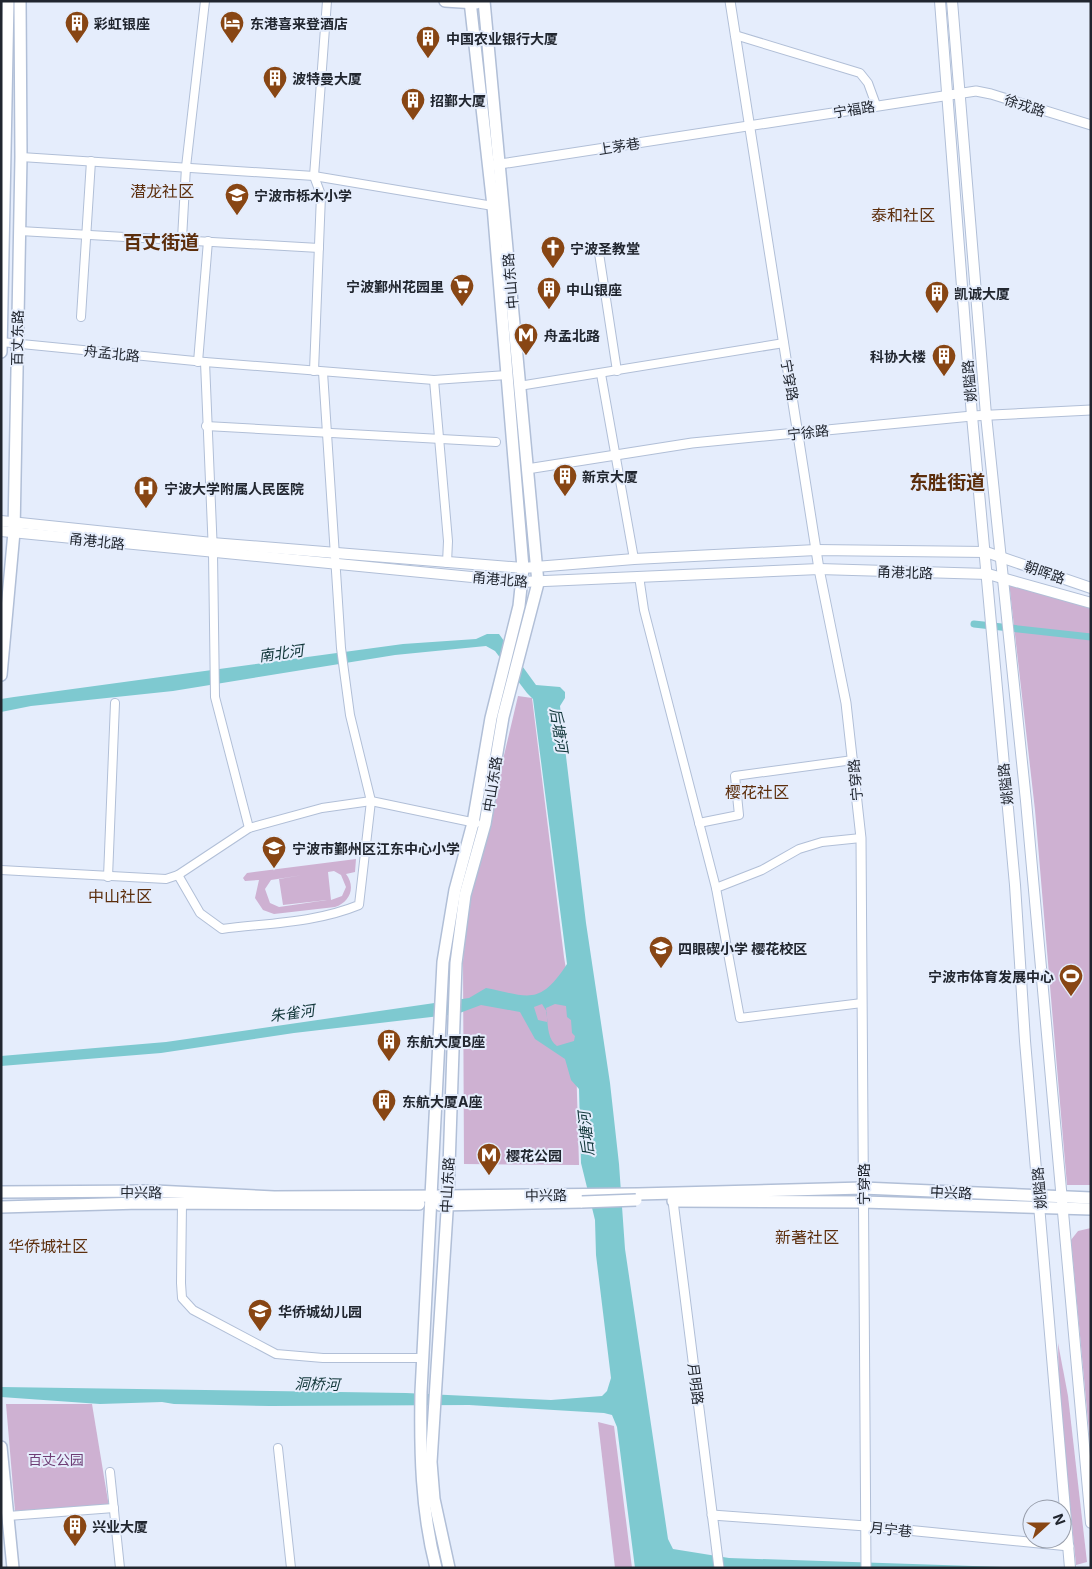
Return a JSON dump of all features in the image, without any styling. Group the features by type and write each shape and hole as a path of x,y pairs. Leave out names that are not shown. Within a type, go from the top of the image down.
{"main road":[{"name":"百丈东路","path":"1,352 8,1"},
{"name":"百丈东路","path":"1,675 14,526 21,157 20,1"},
{"path":"445,1 484,2"},
{"name":"姚隘路","path":"940,1 972,416 992,618 1064,1499"},
{"name":"姚隘路","path":"952,1 986,415 1001,576 1026,801 1091,1523"},
{"name":"中山东路","path":"436,1568 430,1543 422,1482 421,1392 443,962 455,890 472,823 491,718 519,606 523,568 493,206 495,165 470,2"},
{"name":"中山东路","path":"449,1568 434,1499 431,1462 447,1201 456,963 465,895 485,824 503,717 538,583 538,567 495,165 484,2"},
{"path":"1,521 14,526"},
{"name":"甬港北路","path":"1,531 14,526 213,548 334,558 523,568 816,550 986,552 1000,556"},
{"name":"朝晖路","path":"1000,556 1091,588"},
{"name":"甬港北路","path":"334,558 538,583 639,576 819,569 1001,576"},
{"name":"朝晖路","path":"1001,576 1091,603"},
{"name":"中兴路","path":"1,1192 156,1192 447,1201 637,1197 863,1188 1061,1203 1091,1209"},
{"name":"中兴路","path":"637,1197 673,1201 1040,1202"},
{"name":"中兴路","path":"1061,1203 1091,1198"},
{"name":"中兴路","path":"1,1207 431,1200"},
{"path":"1,1447 13,1568"},
{"name":"姚隘路","path":"1068,1549 1070,1568"}],"street":[{"path":"182,239 186,167 205,1"},
{"path":"314,371 321,195 314,176 327,1"},
{"name":"宁穿路","path":"730,1 819,569 846,703 861,838 866,1568"},
{"path":"735,35 860,73 868,83 876,105"},
{"name":"徐戎路","path":"959,93 976,91 991,94 1091,125"},
{"name":"宁福路","path":"749,125 959,93"},
{"name":"上茅巷","path":"495,165 749,125"},
{"path":"21,157 314,176 493,206"},
{"path":"81,317 88,234 91,161"},
{"path":"20,231 319,248"},
{"path":"208,241 202,362 213,548 215,698 249,828"},
{"path":"599,253 617,371"},
{"name":"舟孟北路","path":"1,342 202,362 434,380 507,375"},
{"path":"519,386 784,344"},
{"path":"178,875 200,913 222,930 283,924 335,915 359,904 371,800 350,715 343,665 334,558 323,372"},
{"path":"601,374 634,560"},
{"path":"434,380 448,541 447,563"},
{"name":"宁徐路","path":"527,468 692,443 972,416 1091,410"},
{"path":"206,426 496,442"},
{"path":"639,576 644,610 716,888 740,1018 862,1003"},
{"path":"108,877 115,703"},
{"path":"699,823 739,815 735,776 853,760"},
{"path":"1,870 166,879 178,875 249,828 322,808 371,800 472,823 485,824"},
{"path":"716,888 762,870 799,849 822,842 861,838"},
{"name":"月明路","path":"673,1201 719,1568"},
{"path":"182,1204 182,1298 193,1310 276,1354 323,1358 423,1358"},
{"path":"278,1448 291,1568"},
{"path":"110,1472 120,1568"},
{"path":"8,1516 114,1508"},
{"name":"月宁巷","path":"712,1515 866,1526 1022,1541"}],"green space":[{"name":"宁波市体育发展中心","path":"1009,582 1091,609 1091,1185 1067,1185 1035,810"},
{"name":"樱花公园","path":"518,696 532,698 564,957 575,1024 579,1165 464,1164 463,961 469,904"},
{"path":"356,859 355,872 346,874 351,884 350,894 344,902 335,907 274,914 263,910 255,898 259,880 245,881 243,878 247,873","holes":["334,871 341,875 346,887 342,896 331,900 328,872","303,875 279,879 283,905 327,900 279,907 270,903 265,889 271,880"]},
{"path":"1091,1228 1090,1442 1071,1240 1078,1231"},
{"path":"1058,1343 1068,1396 1087,1562 1076,1565 1072,1525 1072,1499 1069,1499 1059,1393"},
{"name":"百丈公园","path":"6,1404 92,1404 109,1507 15,1511"},
{"path":"598,1422 614,1426 632,1568 615,1568"}],"water":[{"name":"后塘河","path":"487,634 499,634 536,685 560,687 565,692 565,698 560,706 586,923 610,1083 619,1164 625,1249 668,1539 673,1549 729,1558 1033,1568 635,1568 617,1427 612,1415 604,1413 469,1405 270,1406 174,1404 162,1402 100,1404 1,1397 1,1387 406,1393 551,1400 602,1396 607,1391 611,1378 596,1255 595,1220 581,1163 579,1089 571,1080 565,1059 535,1039 520,1012 481,1005 457,1014 294,1033 161,1053 1,1066 1,1056 166,1042 469,998 486,988 512,994 532,995 540,993 548,987 567,964 533,699 495,651 486,646 395,655 173,691 31,706 1,712 1,699 14,697 403,644 476,639","holes":["542,1004 546,1011 546,1008 555,1004 566,1006 567,1017 571,1020 572,1033 575,1036 574,1041 557,1046 553,1043 549,1034 547,1017 547,1022 538,1020 534,1007"]}],"waterway":[{"path":"974,624 1091,637"}],"place":[{"name":"彩虹银座","path":"77,44"},
{"name":"东港喜来登酒店","path":"232,44"},
{"name":"中国农业银行大厦","path":"428,59"},
{"name":"波特曼大厦","path":"275,99"},
{"name":"招鄞大厦","path":"413,121"},
{"name":"宁波市栎木小学","path":"237,216"},
{"name":"宁波圣教堂","path":"553,269"},
{"name":"宁波鄞州花园里","path":"462,307"},
{"name":"中山银座","path":"549,310"},
{"name":"凯诚大厦","path":"937,314"},
{"name":"舟孟北路","path":"526,356"},
{"name":"科协大楼","path":"944,377"},
{"name":"新京大厦","path":"565,497"},
{"name":"宁波大学附属人民医院","path":"146,509"},
{"name":"宁波市鄞州区江东中心小学","path":"274,869"},
{"name":"四眼碶小学 樱花校区","path":"661,969"},
{"name":"宁波市体育发展中心","path":"1071,997"},
{"name":"东航大厦B座","path":"389,1062"},
{"name":"东航大厦A座","path":"384,1122"},
{"name":"樱花公园","path":"489,1176"},
{"name":"华侨城幼儿园","path":"260,1332"},
{"name":"兴业大厦","path":"75,1547"}],"district":[{"name":"潜龙社区","path":"162,191"},
{"name":"泰和社区","path":"903,215"},
{"name":"百丈街道","path":"161,242"},
{"name":"东胜街道","path":"947,482"},
{"name":"樱花社区","path":"757,792"},
{"name":"中山社区","path":"120,896"},
{"name":"新著社区","path":"807,1237"},
{"name":"华侨城社区","path":"48,1246"}],"water label":[{"name":"南北河","path":"281,653"},
{"name":"朱雀河","path":"292,1013"},
{"name":"洞桥河","path":"317,1384"}]}
